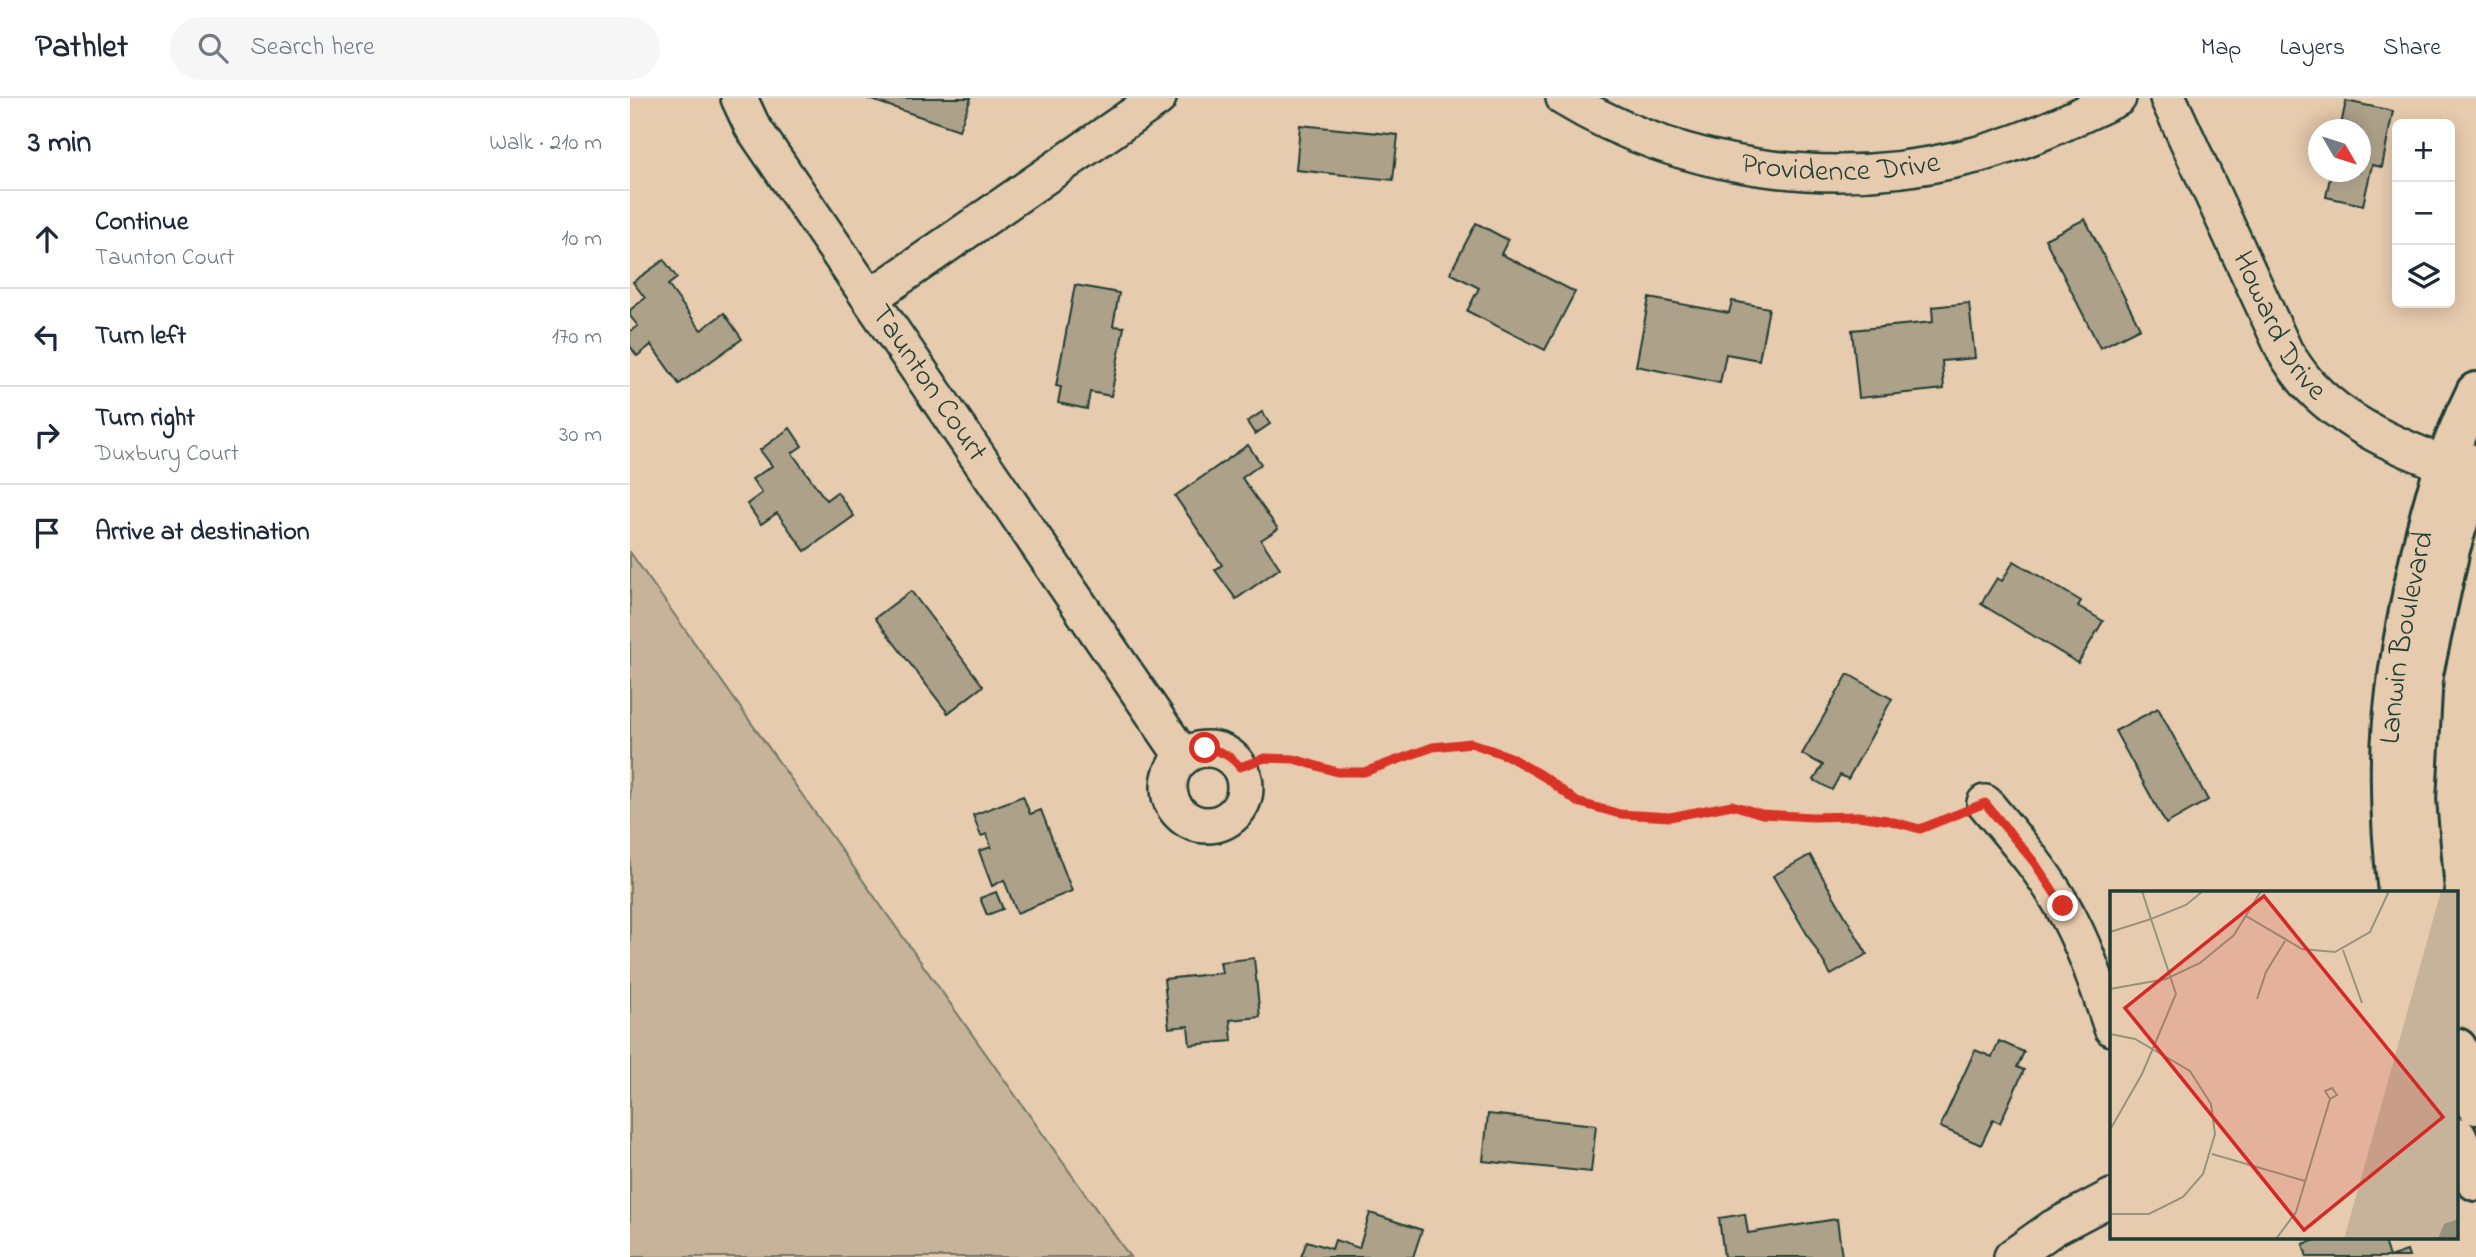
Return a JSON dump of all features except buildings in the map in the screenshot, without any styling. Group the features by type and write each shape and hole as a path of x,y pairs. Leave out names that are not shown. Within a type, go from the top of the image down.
{"street":[{"path":"738,98 752,126 871,297"},
{"name":"Taunton Court","path":"1158,98 871,297 1183,757"},
{"name":"Providence Drive","path":"1564,98 1646,138 1708,158 1763,168 1829,173 1894,170 1959,159 2013,144 2118,98"},
{"name":"Howard Drive","path":"2168,98 2285,352 2304,378 2340,412 2374,433 2467,470"},
{"name":"Lanwin Boulevard","path":"2424,891 2416,800 2423,674 2467,470 2476,392"},
{"name":"Lanwin Boulevard","path":"2398,891 2390,759 2399,662 2423,536 2467,470"},
{"path":"1205,748 1219,750 1231,756 1240,767 1245,780 1244,798 1239,809 1219,824 1205,825 1185,818 1175,808 1169,783 1174,767 1183,757 1205,748"},
{"path":"1985,803 2034,862 2063,906 2086,953 2110,1022"},
{"path":"2458,1139 2476,1181"},
{"path":"2012,1257 2053,1228 2110,1198"}],"path":[{"path":"1240,767 1265,758 1294,759 1337,772 1364,772 1433,747 1471,743 1508,756 1546,778 1577,802 1620,814 1670,817 1732,805 1762,814 1858,816 1920,829 1985,803"}],"shaded area":[{"path":"630,552 1130,1257 630,1257"}],"route":[{"path":"1205,748 1219,750 1231,756 1240,767 1265,758 1294,759 1337,772 1364,772 1433,747 1471,743 1508,756 1546,778 1577,802 1620,814 1670,817 1732,805 1762,814 1858,816 1920,829 1985,803 2034,862 2063,906"}]}
